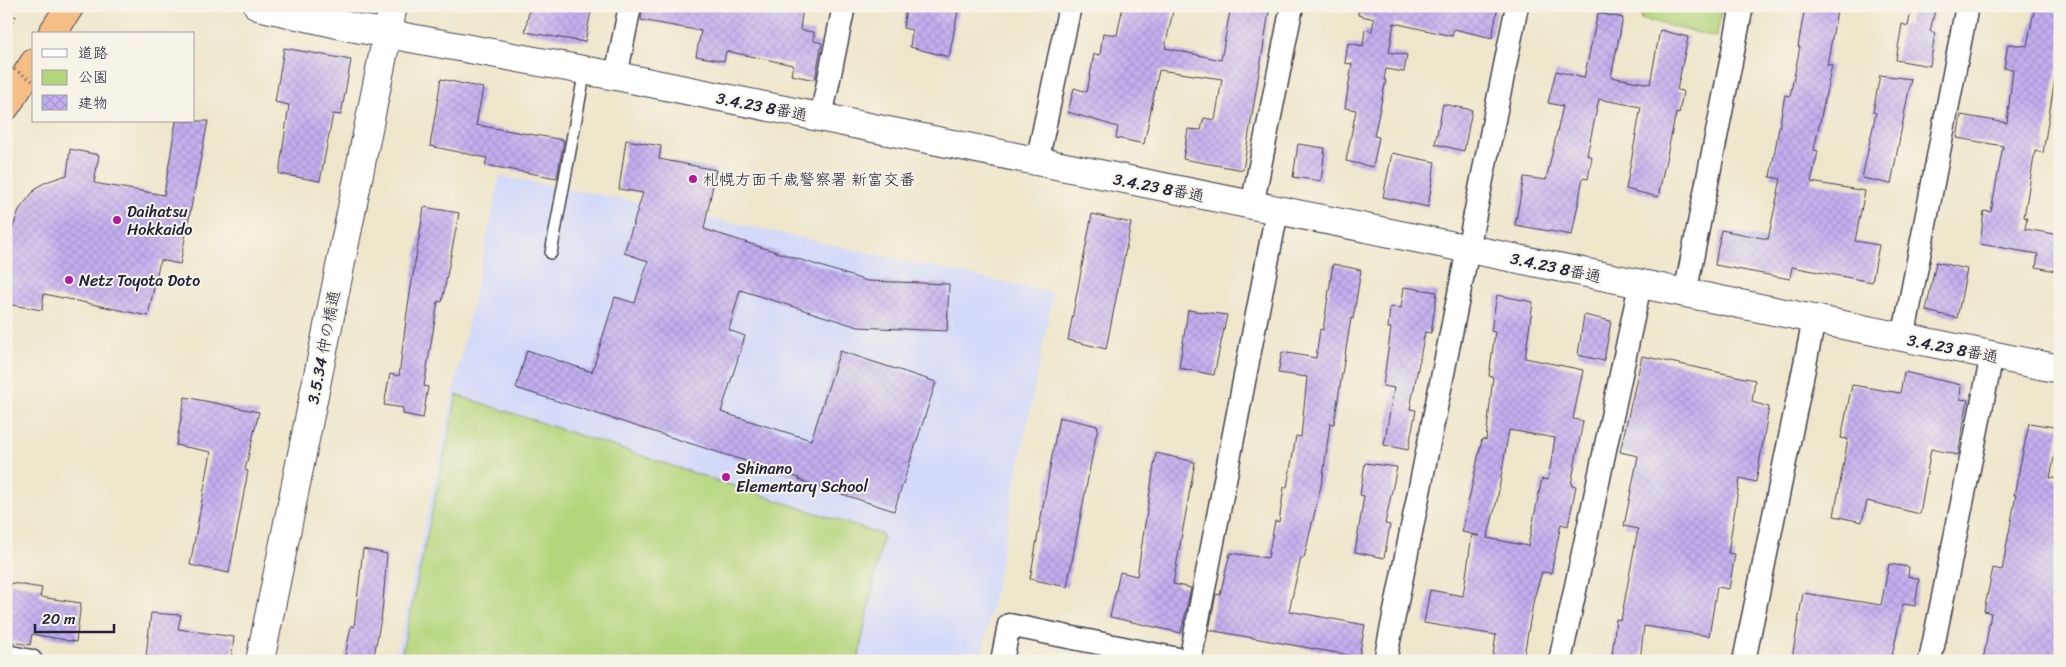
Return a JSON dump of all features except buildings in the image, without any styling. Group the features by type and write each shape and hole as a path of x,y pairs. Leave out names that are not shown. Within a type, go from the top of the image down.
{"highway":[{"path":"53,32 70,6"},
{"path":"6,106 32,66"}],"street":[{"name":"3.4.23 8番通","path":"258,6 386,33 821,117 1903,339 2060,369"},
{"name":"3.5.34 仲の橋通","path":"260,661 393,6"},
{"path":"616,76 630,6"},
{"path":"821,117 844,6"},
{"path":"1037,162 1070,6"},
{"path":"1002,661 1008,625 1189,661 1264,208 1292,6"},
{"path":"1385,661 1517,6"},
{"path":"1685,294 1742,6"},
{"path":"1903,339 1967,6"},
{"path":"1560,661 1640,285"},
{"path":"1744,661 1814,320"},
{"path":"1930,661 1992,355"},
{"path":"6,656 31,661"}],"lane":[{"path":"551,253 585,70"}],"path":[{"path":"6,29 18,13"},
{"path":"6,64 32,81"}],"shaded area":[{"name":"Shinano Elementary School","path":"500,176 637,202 1053,293 981,661 395,661"}],"green space":[{"path":"1644,6 1723,6 1716,37 1641,19"},
{"path":"457,395 883,535 858,661 400,661"}],"place":[{"name":"札幌方面千歳警察署 新富交番","path":"693,179"},
{"name":"Daihatsu Hokkaido","path":"117,220"},
{"name":"Netz Toyota Doto","path":"69,280"},
{"name":"Shinano Elementary School","path":"726,477"}]}
